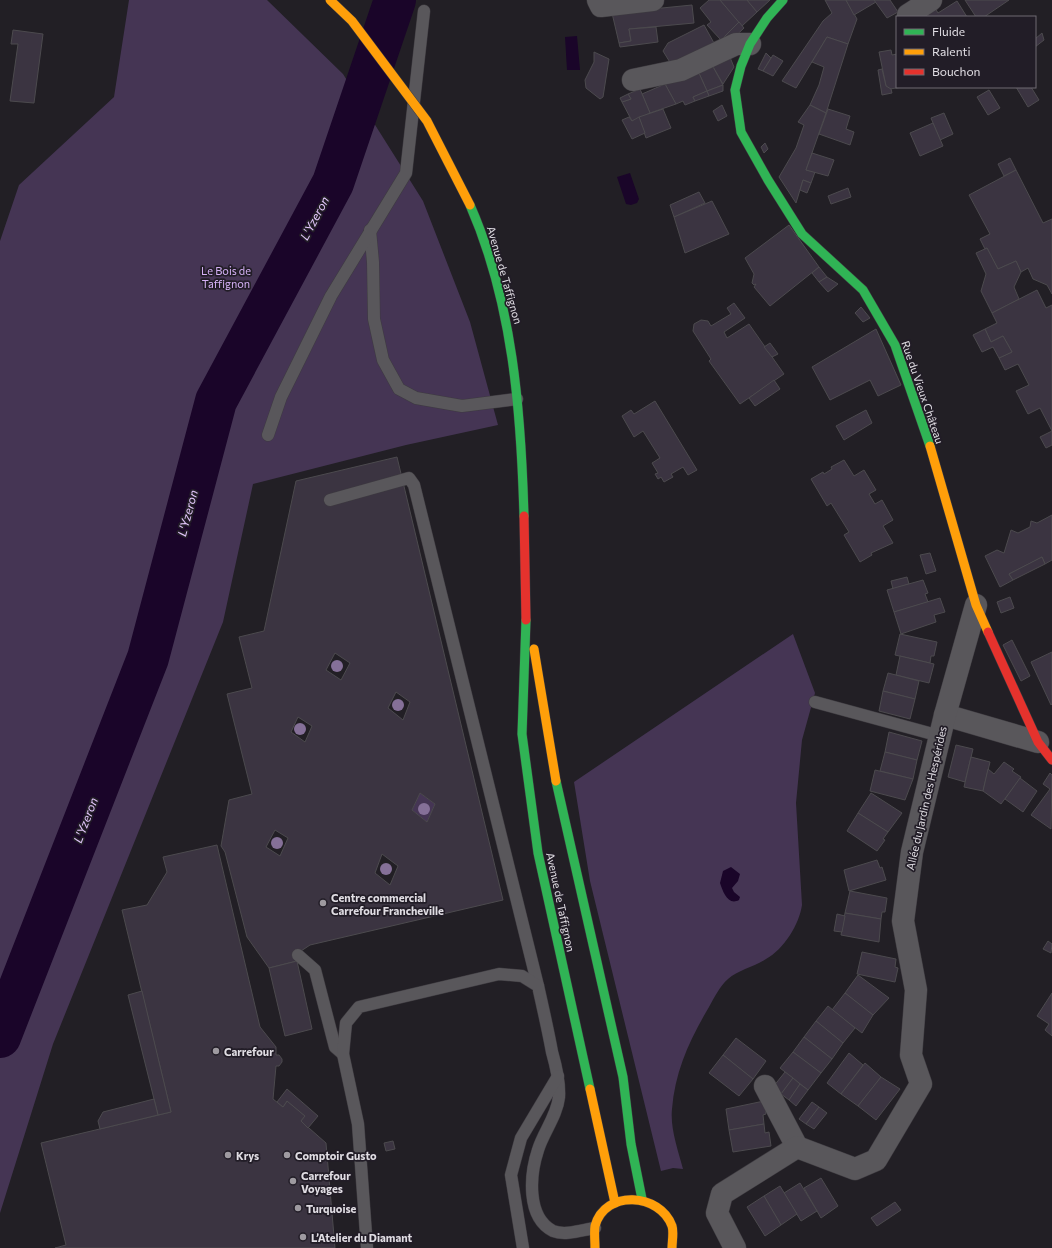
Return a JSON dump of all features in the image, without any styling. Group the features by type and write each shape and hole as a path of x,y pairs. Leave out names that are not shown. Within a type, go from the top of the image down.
{"street":[{"name":"Avenue de Taffignon","path":"330,0 352,21 428,121 484,237 509,334 522,446 527,603 522,734 538,854 615,1203"},
{"path":"598,0 601,6 653,0"},
{"name":"Rue du Vieux Château","path":"783,0 767,18 750,44 741,66 735,90 742,132 768,180 802,234 864,290 895,345 923,422 976,605 1038,742 1052,760"},
{"path":"908,15 931,0"},
{"path":"633,80 681,70 736,44 750,44"},
{"name":"Avenue de Taffignon","path":"527,603 559,799 623,1077 631,1144 642,1199"},
{"name":"Allée du Jardin des Hespérides","path":"797,1147 855,1169 876,1160 921,1084 911,1055 916,990 903,921 912,852 943,726 976,605"},
{"name":"Allée du Jardin des Hespérides","path":"943,726 1038,742"},
{"path":"735,1248 717,1213 722,1194 797,1147 765,1086"},
{"path":"595,1248 595,1228 606,1209 615,1203 628,1199 642,1199 654,1203 664,1211 674,1234 672,1248"}],"lane":[{"path":"268,435 281,397 331,296 406,173 424,11"},
{"path":"370,230 373,262 374,319 383,360 400,389 416,398 462,406 517,399"},
{"path":"330,500 409,478 414,485 538,986 558,1076 559,1098 538,1150 533,1171 532,1197 536,1214 544,1224 554,1231 568,1233 595,1228"},
{"path":"815,702 943,726"},
{"path":"298,955 315,970 335,1047 344,1054"},
{"path":"367,1248 358,1124 344,1054 346,1023 359,1007 499,974 522,976 538,986"},
{"path":"523,1248 511,1175 521,1138 558,1076"}],"green space":[{"name":"Le Bois de Taffignon","path":"129,0 267,0 343,74 423,201 470,322 498,425 406,445 253,484 223,622 53,1044 0,1213 0,241 19,185 114,97"},
{"path":"793,634 815,693 802,740 796,803 802,905 798,920 785,943 773,955 736,973 728,979 717,992 702,1019 684,1056 680,1068 676,1082 672,1109 672,1124 683,1169 673,1168 661,1171 590,881 574,782"},
{"path":"420,793 435,804 427,822 412,810"}],"shaded area":[{"path":"577,36 580,70 567,70 565,37"},
{"path":"630,173 639,199 637,203 631,205 626,204 617,177"},
{"path":"731,867 740,874 738,881 732,888 740,897 739,900 735,901 729,900 726,897 720,883 723,871"}],"building":[{"path":"709,0 720,0 739,22 721,40 707,25 711,22 700,8"},
{"path":"720,0 747,0 757,12 742,26"},
{"path":"747,0 770,0 757,12"},
{"path":"825,0 846,0 857,19 848,44 827,37 796,88 782,81 823,21 832,13"},
{"path":"846,0 874,0 876,2 854,15"},
{"path":"874,0 890,0 898,12 887,18"},
{"path":"965,0 1009,0 985,16 975,16"},
{"path":"957,1 966,16 928,16 927,14 935,8 938,13"},
{"path":"692,5 694,23 629,29 631,41 619,43 612,13"},
{"path":"739,22 744,28 726,45 721,40"},
{"path":"704,25 714,43 671,64 663,51 668,43"},
{"path":"656,27 658,42 620,47 619,43 631,41 629,29"},
{"path":"13,30 43,34 34,103 10,101 18,44 11,44"},
{"path":"1042,33 1044,40 1036,46 1036,38"},
{"path":"827,37 848,44 826,113 810,105 819,85 824,67 812,62"},
{"path":"891,50 892,55 896,54 896,88 890,89 886,86 879,52"},
{"path":"594,52 609,59 603,97 600,99 586,88 585,80 594,62"},
{"path":"766,53 771,58 763,71 758,69"},
{"path":"729,55 734,67 723,84 712,65"},
{"path":"773,55 783,61 773,76 763,71"},
{"path":"712,65 723,85 707,91 698,71"},
{"path":"882,69 886,86 891,89 892,93 882,95 878,70"},
{"path":"698,71 707,91 693,97 695,101 685,105 683,101 676,104 665,84"},
{"path":"665,84 676,104 650,113 642,94"},
{"path":"723,85 723,91 709,96 707,91"},
{"path":"1017,88 1032,88 1039,100 1028,107"},
{"path":"640,89 650,113 632,121 622,102 631,99 628,94"},
{"path":"989,90 1000,108 988,115 977,97"},
{"path":"707,91 709,96 695,101 693,97"},
{"path":"628,94 631,99 622,102 620,98"},
{"path":"722,105 727,116 718,121 713,111"},
{"path":"810,105 826,113 806,170 815,172 811,183 803,180 796,203 779,177 796,148 804,125 798,122"},
{"path":"663,109 671,128 646,138 639,117"},
{"path":"828,109 850,116 846,129 854,132 850,145 819,134"},
{"path":"944,113 953,134 940,140 931,118"},
{"path":"629,117 632,121 639,117 645,133 632,139 622,120"},
{"path":"933,123 943,146 920,156 910,133"},
{"path":"765,143 768,149 764,153 761,147"},
{"path":"812,153 834,160 828,176 806,170"},
{"path":"1010,158 1016,170 1004,176 998,164"},
{"path":"1016,170 1043,223 1052,219 1052,294 1047,285 1033,279 1028,268 1021,272 1016,261 998,269 987,248 985,249 980,239 990,234 969,195"},
{"path":"803,180 811,183 807,193 800,190"},
{"path":"848,188 851,197 831,204 828,196"},
{"path":"699,192 705,203 674,217 670,205"},
{"path":"712,201 729,234 685,253 674,217"},
{"path":"789,225 819,267 770,306 754,287 756,284 754,285 752,283 754,274 745,258"},
{"path":"987,248 998,269 1016,261 1021,272 1014,287 1019,299 992,313 981,291 986,274 976,253"},
{"path":"819,267 827,277 819,282 812,273"},
{"path":"827,277 838,284 828,292 819,282"},
{"path":"1037,290 1046,308 1052,305 1052,431 1040,408 1028,414 1016,391 1029,385 1018,364 1005,370 999,358 1012,352 1003,336 991,342 985,329 997,323 992,313"},
{"path":"734,303 745,318 724,332 727,338 749,324 784,374 740,404 709,361 711,359 693,331 694,324 701,320 708,321 711,326 731,314 727,308"},
{"path":"861,307 870,318 863,322 855,313"},
{"path":"876,329 901,385 878,396 870,380 830,400 812,367"},
{"path":"985,329 991,342 1003,336 1012,352 999,358 993,347 982,352 973,335"},
{"path":"770,343 778,354 772,357 764,347"},
{"path":"774,380 780,389 755,406 749,398"},
{"path":"655,401 697,470 688,475 683,467 671,474 673,477 664,482 661,477 658,479 655,474 658,473 652,463 660,458 643,431 634,437 622,416 631,410 634,414"},
{"path":"866,410 872,423 844,440 836,426"},
{"path":"1052,431 1052,445 1046,448 1040,437"},
{"path":"397,457 503,900 310,945 301,951 297,961 269,968 247,937 225,852 221,846 229,800 252,794 227,694 252,688 239,637 264,631 296,481","holes":["335,653 350,663 341,680 326,670","396,692 410,702 403,720 388,708","298,717 312,726 305,742 291,732","420,793 435,804 427,822 412,810","275,830 288,838 280,856 266,847","382,854 398,866 390,885 375,873"]},
{"path":"844,460 854,476 864,470 876,490 869,494 875,504 882,500 893,520 883,526 893,543 871,553 872,555 860,562 844,535 849,532 831,503 827,506 811,479 823,472 824,474 832,469 831,467"},
{"path":"1052,515 1052,560 1045,564 1042,557 1009,574 1013,580 1000,587 985,556 997,550 1004,553 1011,530 1018,533 1030,527 1031,521 1037,523"},
{"path":"930,553 936,571 926,574 920,555"},
{"path":"1042,557 1045,564 1013,580 1009,574"},
{"path":"907,577 909,584 893,589 891,581"},
{"path":"923,580 928,593 925,594 928,602 894,612 887,590"},
{"path":"1010,597 1014,608 1001,613 997,602"},
{"path":"940,598 945,612 934,615 936,622 901,634 894,612"},
{"path":"900,634 937,642 934,656 931,656 930,663 895,655"},
{"path":"1012,640 1030,676 1021,681 1003,645"},
{"path":"1052,652 1052,704 1051,705 1031,662"},
{"path":"900,656 934,664 929,683 896,675"},
{"path":"888,673 919,681 915,699 883,691"},
{"path":"883,691 915,699 910,719 879,711"},
{"path":"889,732 922,741 917,760 885,752"},
{"path":"956,745 973,749 965,782 948,777"},
{"path":"885,752 917,760 913,779 880,771"},
{"path":"971,757 990,762 983,791 964,787"},
{"path":"1004,762 1014,769 1012,771 1021,777 1001,804 983,791 988,769 994,774"},
{"path":"875,770 913,779 905,800 870,791"},
{"path":"1050,773 1052,775 1051,829 1031,815 1050,789 1043,784"},
{"path":"1020,778 1037,791 1023,812 1005,799"},
{"path":"871,793 902,813 888,832 858,813"},
{"path":"858,813 888,832 883,839 885,840 877,851 847,831"},
{"name":"Carrefour","path":"217,845 260,1027 276,1047 276,1055 279,1055 282,1059 279,1066 276,1066 273,1099 283,1107 287,1101 305,1116 301,1121 326,1143 335,1248 55,1248 66,1245 41,1143 171,1112 122,910 147,905 167,872 163,857"},
{"path":"877,860 880,868 882,867 886,880 849,891 844,870"},
{"path":"850,891 887,898 885,912 882,912 881,919 845,913"},
{"path":"845,913 881,919 879,942 841,935"},
{"path":"837,914 845,916 842,932 834,931"},
{"path":"1048,941 1052,944 1051,953 1043,949"},
{"path":"862,952 896,959 895,967 898,968 895,982 857,974"},
{"path":"297,961 312,1029 285,1036 269,968"},
{"path":"858,975 889,998 873,1015 845,993"},
{"path":"142,991 171,1112 158,1115 128,995"},
{"path":"845,993 873,1015 862,1033 832,1010"},
{"path":"1052,993 1052,1036 1045,1030 1049,1024 1037,1016"},
{"path":"828,1006 855,1028 843,1043 816,1021"},
{"path":"816,1021 843,1043 832,1059 804,1037"},
{"path":"804,1037 832,1059 821,1073 793,1052"},
{"path":"736,1038 766,1061 753,1079 723,1055"},
{"path":"793,1052 821,1073 808,1090 780,1068"},
{"path":"849,1053 863,1065 841,1094 827,1083"},
{"path":"723,1055 753,1079 739,1096 709,1073"},
{"path":"865,1063 881,1077 858,1106 841,1094"},
{"path":"785,1072 793,1078 781,1094 773,1087"},
{"path":"881,1077 900,1089 876,1120 858,1106"},
{"path":"793,1078 800,1084 789,1100 781,1094"},
{"path":"800,1084 808,1090 796,1106 789,1100"},
{"path":"287,1089 318,1116 308,1128 301,1121 305,1116 287,1101 283,1107 277,1102"},
{"path":"154,1099 158,1115 100,1129 98,1121 103,1112"},
{"path":"764,1101 766,1114 763,1115 764,1124 729,1130 726,1109"},
{"path":"812,1102 819,1107 806,1124 799,1119"},
{"path":"819,1107 827,1113 814,1129 806,1124"},
{"path":"764,1124 765,1133 769,1132 771,1146 733,1152 729,1130"},
{"path":"393,1141 395,1149 386,1151 384,1143"},
{"path":"821,1178 838,1206 821,1218 804,1188"},
{"path":"800,1183 817,1211 801,1221 784,1193"},
{"path":"780,1186 797,1214 781,1225 764,1196"},
{"path":"764,1196 781,1225 765,1236 747,1207"},
{"path":"895,1202 901,1210 877,1226 871,1218"}],"waterway":[{"name":"L'Yzeron","path":"0,1037 148,658 216,401 333,183 395,0"}],"traffic: fast":[{"path":"783,0 767,18 750,44 741,66 735,90 741,132 768,180 802,234 863,290 895,345 930,446"},
{"path":"470,205 485,242 496,280 512,358 517,397 523,477 524,516"},
{"path":"526,620 522,734 538,853 590,1089"},
{"path":"556,781 623,1077 631,1144 642,1199"}],"traffic: slow":[{"path":"330,0 352,21 427,121 470,205"},
{"path":"930,446 976,605 988,632"},
{"path":"534,649 556,781"},
{"path":"590,1089 615,1203"},
{"path":"595,1248 595,1226 601,1214 610,1206 621,1201 633,1200 645,1202 656,1207 666,1215 673,1228 672,1248"}],"traffic: jam":[{"path":"524,516 526,620"},
{"path":"988,632 1038,742 1052,760"}],"place":[{"name":"Centre commercial Carrefour Francheville","path":"323,903"},
{"name":"Carrefour","path":"216,1051"},
{"name":"Krys","path":"228,1155"},
{"name":"Comptoir Gusto","path":"287,1155"},
{"name":"Carrefour Voyages","path":"293,1181"},
{"name":"Turquoise","path":"298,1208"},
{"name":"L’Atelier du Diamant","path":"303,1237"}]}
